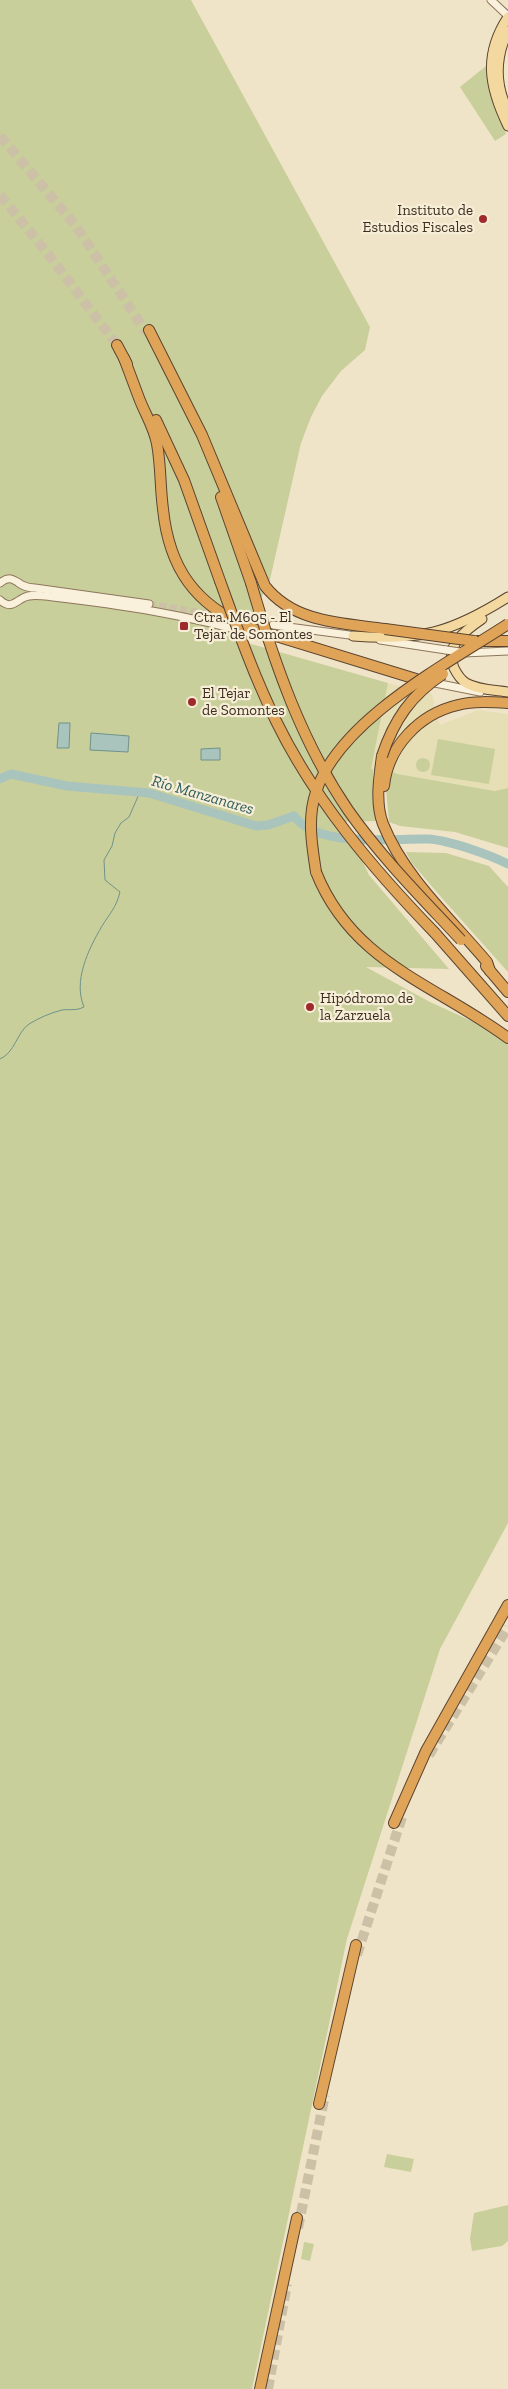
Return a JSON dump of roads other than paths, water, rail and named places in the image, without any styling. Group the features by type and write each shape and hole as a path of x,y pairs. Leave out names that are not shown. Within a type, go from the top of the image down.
{"highway":[{"path":"462,937 378,848 348,809 296,716 210,467 147,331 202,435 260,578 272,595 297,613 328,621 474,641 508,642"},
{"path":"117,346 184,480 258,680 277,723 301,766 368,860 508,1016"},
{"path":"124,358 155,437 160,461 163,508 170,549 181,573 195,591 229,619 250,628 416,679"},
{"path":"508,624 394,699 370,718 341,750 322,778 315,793 312,815 312,837 316,872 333,907 347,927 382,958 482,1019 508,1038"},
{"path":"508,630 439,676 409,704 397,719 382,756 379,778 380,811 387,832 404,864 508,992"},
{"path":"387,832 383,797 384,779 390,760 398,745 418,723 445,709 470,703 508,703"},
{"path":"394,1823 426,1751 508,1605"},
{"path":"319,2104 356,1945"},
{"path":"260,2389 297,2218"}],"main road":[{"path":"507,14 496,40 491,73 495,96 508,126"},
{"path":"508,31 500,51 498,70 500,94 508,111"},
{"path":"353,636 409,638 429,634 470,620 508,598"},
{"path":"508,598 463,633 455,643 452,653 455,670 468,684 508,694"}],"street":[{"path":"491,0 507,14"},
{"path":"0,583 10,578 15,579 22,585 149,604"},
{"path":"22,585 22,598"},
{"path":"0,600 4,604 15,604 22,598 35,595 50,596 186,617 416,679 462,689 508,694"},
{"path":"273,625 460,652 508,652"}],"water":[{"path":"59,723 70,723 69,748 57,748"},
{"path":"91,733 129,736 128,752 90,750"},
{"path":"220,748 220,760 201,760 201,749"}],"waterway":[{"name":"Río Manzanares","path":"0,779 11,774 67,786 149,793 256,826 268,825 294,816 305,826 338,838 357,840 437,840 469,848 508,864"},
{"path":"0,1059 9,1052 29,1024 58,1011 84,1007 80,987 87,955 115,906 120,892 105,880 104,860 112,846 115,833 121,823 129,817 140,792"}],"tunnel":[{"path":"0,136 76,226 146,332"},
{"path":"0,195 48,254 117,345"},
{"path":"149,604 226,617"},
{"path":"237,619 266,624"},
{"path":"429,1755 508,1627"},
{"path":"357,1955 403,1814"},
{"path":"298,2228 325,2095"},
{"path":"268,2389 287,2284"}],"place":[{"name":"Instituto de Estudios Fiscales","path":"483,219"},
{"name":"Ctra. M605 - El Tejar de Somontes","path":"184,626"},
{"name":"El Tejar de Somontes","path":"192,702"},
{"name":"Hipódromo de la Zarzuela","path":"310,1007"}]}
